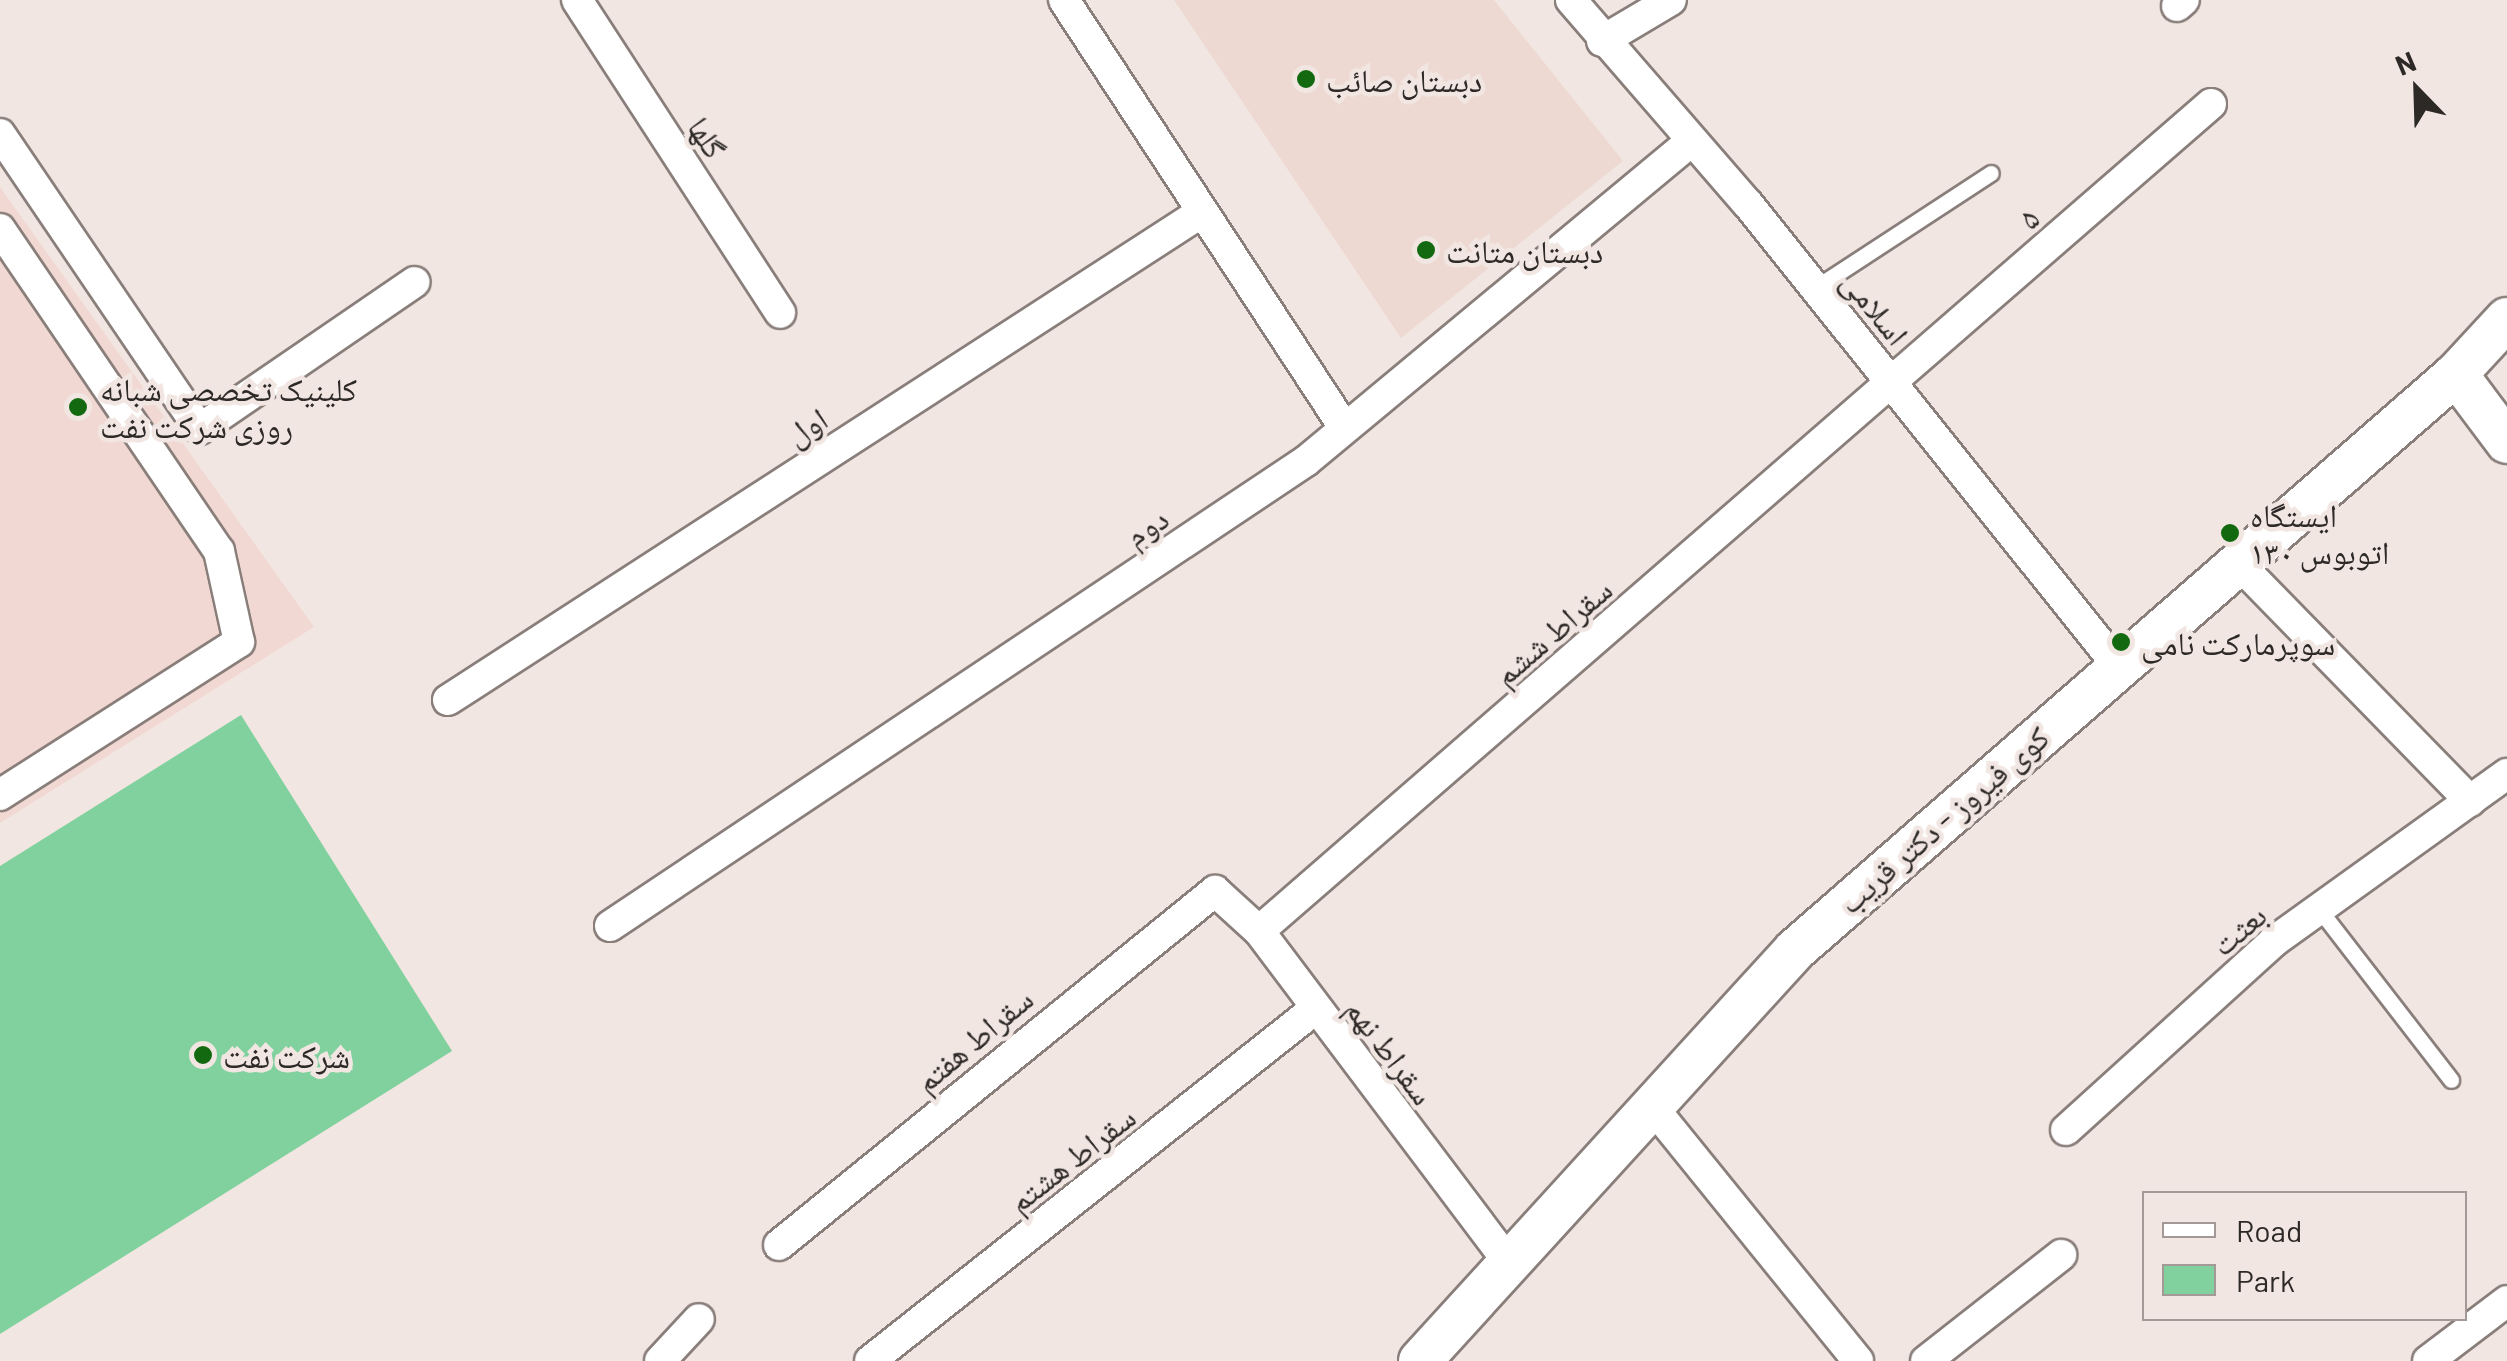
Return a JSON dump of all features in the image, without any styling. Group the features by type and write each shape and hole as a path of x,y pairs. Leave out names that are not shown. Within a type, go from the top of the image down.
{"main road":[{"name":"کوی فیروز - دکتر قریب","path":"1420,1361 1507,1260 1794,950 2456,374 2507,319"},
{"path":"2456,374 2507,442"}],"street":[{"name":"گلها","path":"578,0 780,312"},
{"path":"1064,0 1342,424"},
{"name":"اسلامی","path":"1570,0 1815,288 2118,666"},
{"path":"1602,41 1671,0"},
{"name":"۵","path":"1891,383 2211,104"},
{"path":"0,134 200,430 415,282"},
{"name":"دوم","path":"610,926 1306,461 1342,424 1690,142"},
{"name":"اول","path":"448,700 1202,212"},
{"path":"0,229 219,551 239,642 0,795"},
{"name":"سقراط ششم","path":"1259,931 1891,383"},
{"path":"2237,562 2470,801"},
{"name":"بعثت","path":"2066,1130 2319,909 2507,774"},
{"name":"سقراط نهم","path":"1215,891 1259,931 1314,1009 1507,1260"},
{"name":"سقراط هفتم","path":"778,1244 1215,891"},
{"name":"سقراط هشتم","path":"870,1361 1314,1009"},
{"path":"1651,1105 1858,1361"},
{"path":"1926,1361 2061,1255"},
{"path":"2428,1361 2507,1301"},
{"path":"660,1361 699,1319"}],"lane":[{"path":"1815,288 1991,173"},
{"path":"2319,909 2451,1080"}],"shaded area":[{"name":"دبستان متانت","path":"1174,0 1494,0 1623,161 1401,338"},
{"name":"کلینیک تخصصی شبانه روزی شرکت نفت","path":"0,187 314,627 0,823"}],"green space":[{"path":"241,715 452,1051 0,1334 0,866"}],"place":[{"name":"دبستان صائب","path":"1306,79"},
{"name":"دبستان متانت","path":"1426,250"},
{"name":"کلینیک تخصصی شبانه روزی شرکت نفت","path":"78,407"},
{"name":"ایستگاه اتوبوس ۱۳۰","path":"2230,533"},
{"name":"سوپرمارکت نامی","path":"2121,642"},
{"name":"شرکت نفت","path":"203,1055"}]}
